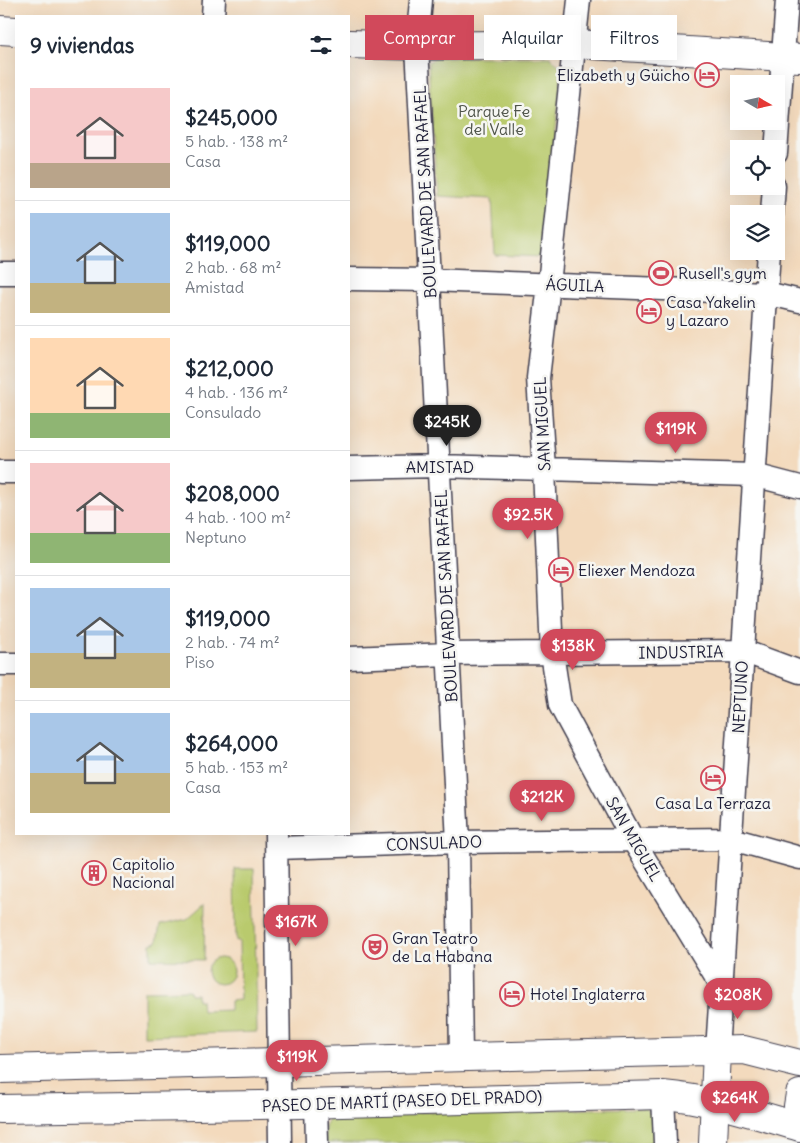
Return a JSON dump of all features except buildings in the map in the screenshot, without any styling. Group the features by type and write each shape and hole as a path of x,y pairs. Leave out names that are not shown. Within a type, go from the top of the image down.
{"main road":[{"path":"0,30 15,31"},
{"path":"350,44 365,44"},
{"path":"581,44 792,57"},
{"path":"0,1069 744,1050 800,1064"},
{"name":"NEPTUNO","path":"713,1143 717,1051"},
{"path":"464,1057 468,1099"},
{"path":"800,1094 798,1106 800,1115"},
{"name":"PASEO DE MARTÍ (PASEO DEL PRADO)","path":"0,1109 279,1124 316,1103 663,1095 690,1097 714,1102 800,1127"}],"street":[{"path":"213,15 214,0"},
{"name":"BOULEVARD DE SAN RAFAEL","path":"420,15 421,0"},
{"name":"SAN MIGUEL","path":"578,15 579,0"},
{"path":"778,140 792,57 787,0"},
{"name":"BOULEVARD DE SAN RAFAEL","path":"419,60 458,842 464,1057"},
{"name":"SAN MIGUEL","path":"573,60 550,284 538,378 552,653 560,705 633,840 722,986"},
{"name":"NEPTUNO","path":"717,1051 768,260"},
{"path":"0,272 15,273"},
{"name":"ÁGUILA","path":"350,279 550,284 766,293 800,301"},
{"name":"AMISTAD","path":"350,468 439,466 754,475 800,487"},
{"path":"0,472 15,472"},
{"name":"INDUSTRIA","path":"350,658 449,654 743,651 800,672"},
{"path":"0,664 15,664"},
{"name":"CONSULADO","path":"276,841 458,842 732,839 800,858"},
{"path":"276,841 279,1124"},
{"path":"663,1095 664,1143"},
{"path":"316,1103 317,1143"}],"green space":[{"name":"Parque Fe del Valle","path":"474,57 484,57 484,60 553,60 562,68 543,257 495,255 492,199 437,196 428,62 432,60 474,60"},
{"path":"235,869 254,869 257,1032 144,1036 144,991 189,990 190,994 197,994 197,1000 201,1000 202,1011 230,1010 230,1001 240,1000 239,941 236,941"},
{"path":"205,903 204,960 151,959 151,944 157,942 160,925 187,919"},
{"path":"220,958 229,962 233,971 229,980 220,984 211,980 207,971 211,962"},
{"path":"644,1108 656,1116 657,1143 325,1143 325,1127 332,1114"}],"place":[{"name":"Elizabeth y Güicho","path":"707,75"},
{"name":"Rusell's gym","path":"661,273"},
{"name":"Casa Yakelin y Lazaro","path":"649,311"},
{"name":"Eliexer Mendoza","path":"561,570"},
{"name":"Casa La Terraza","path":"713,778"},
{"name":"Capitolio Nacional","path":"94,873"},
{"name":"Gran Teatro de La Habana","path":"375,947"},
{"name":"Hotel Inglaterra","path":"512,994"}]}
